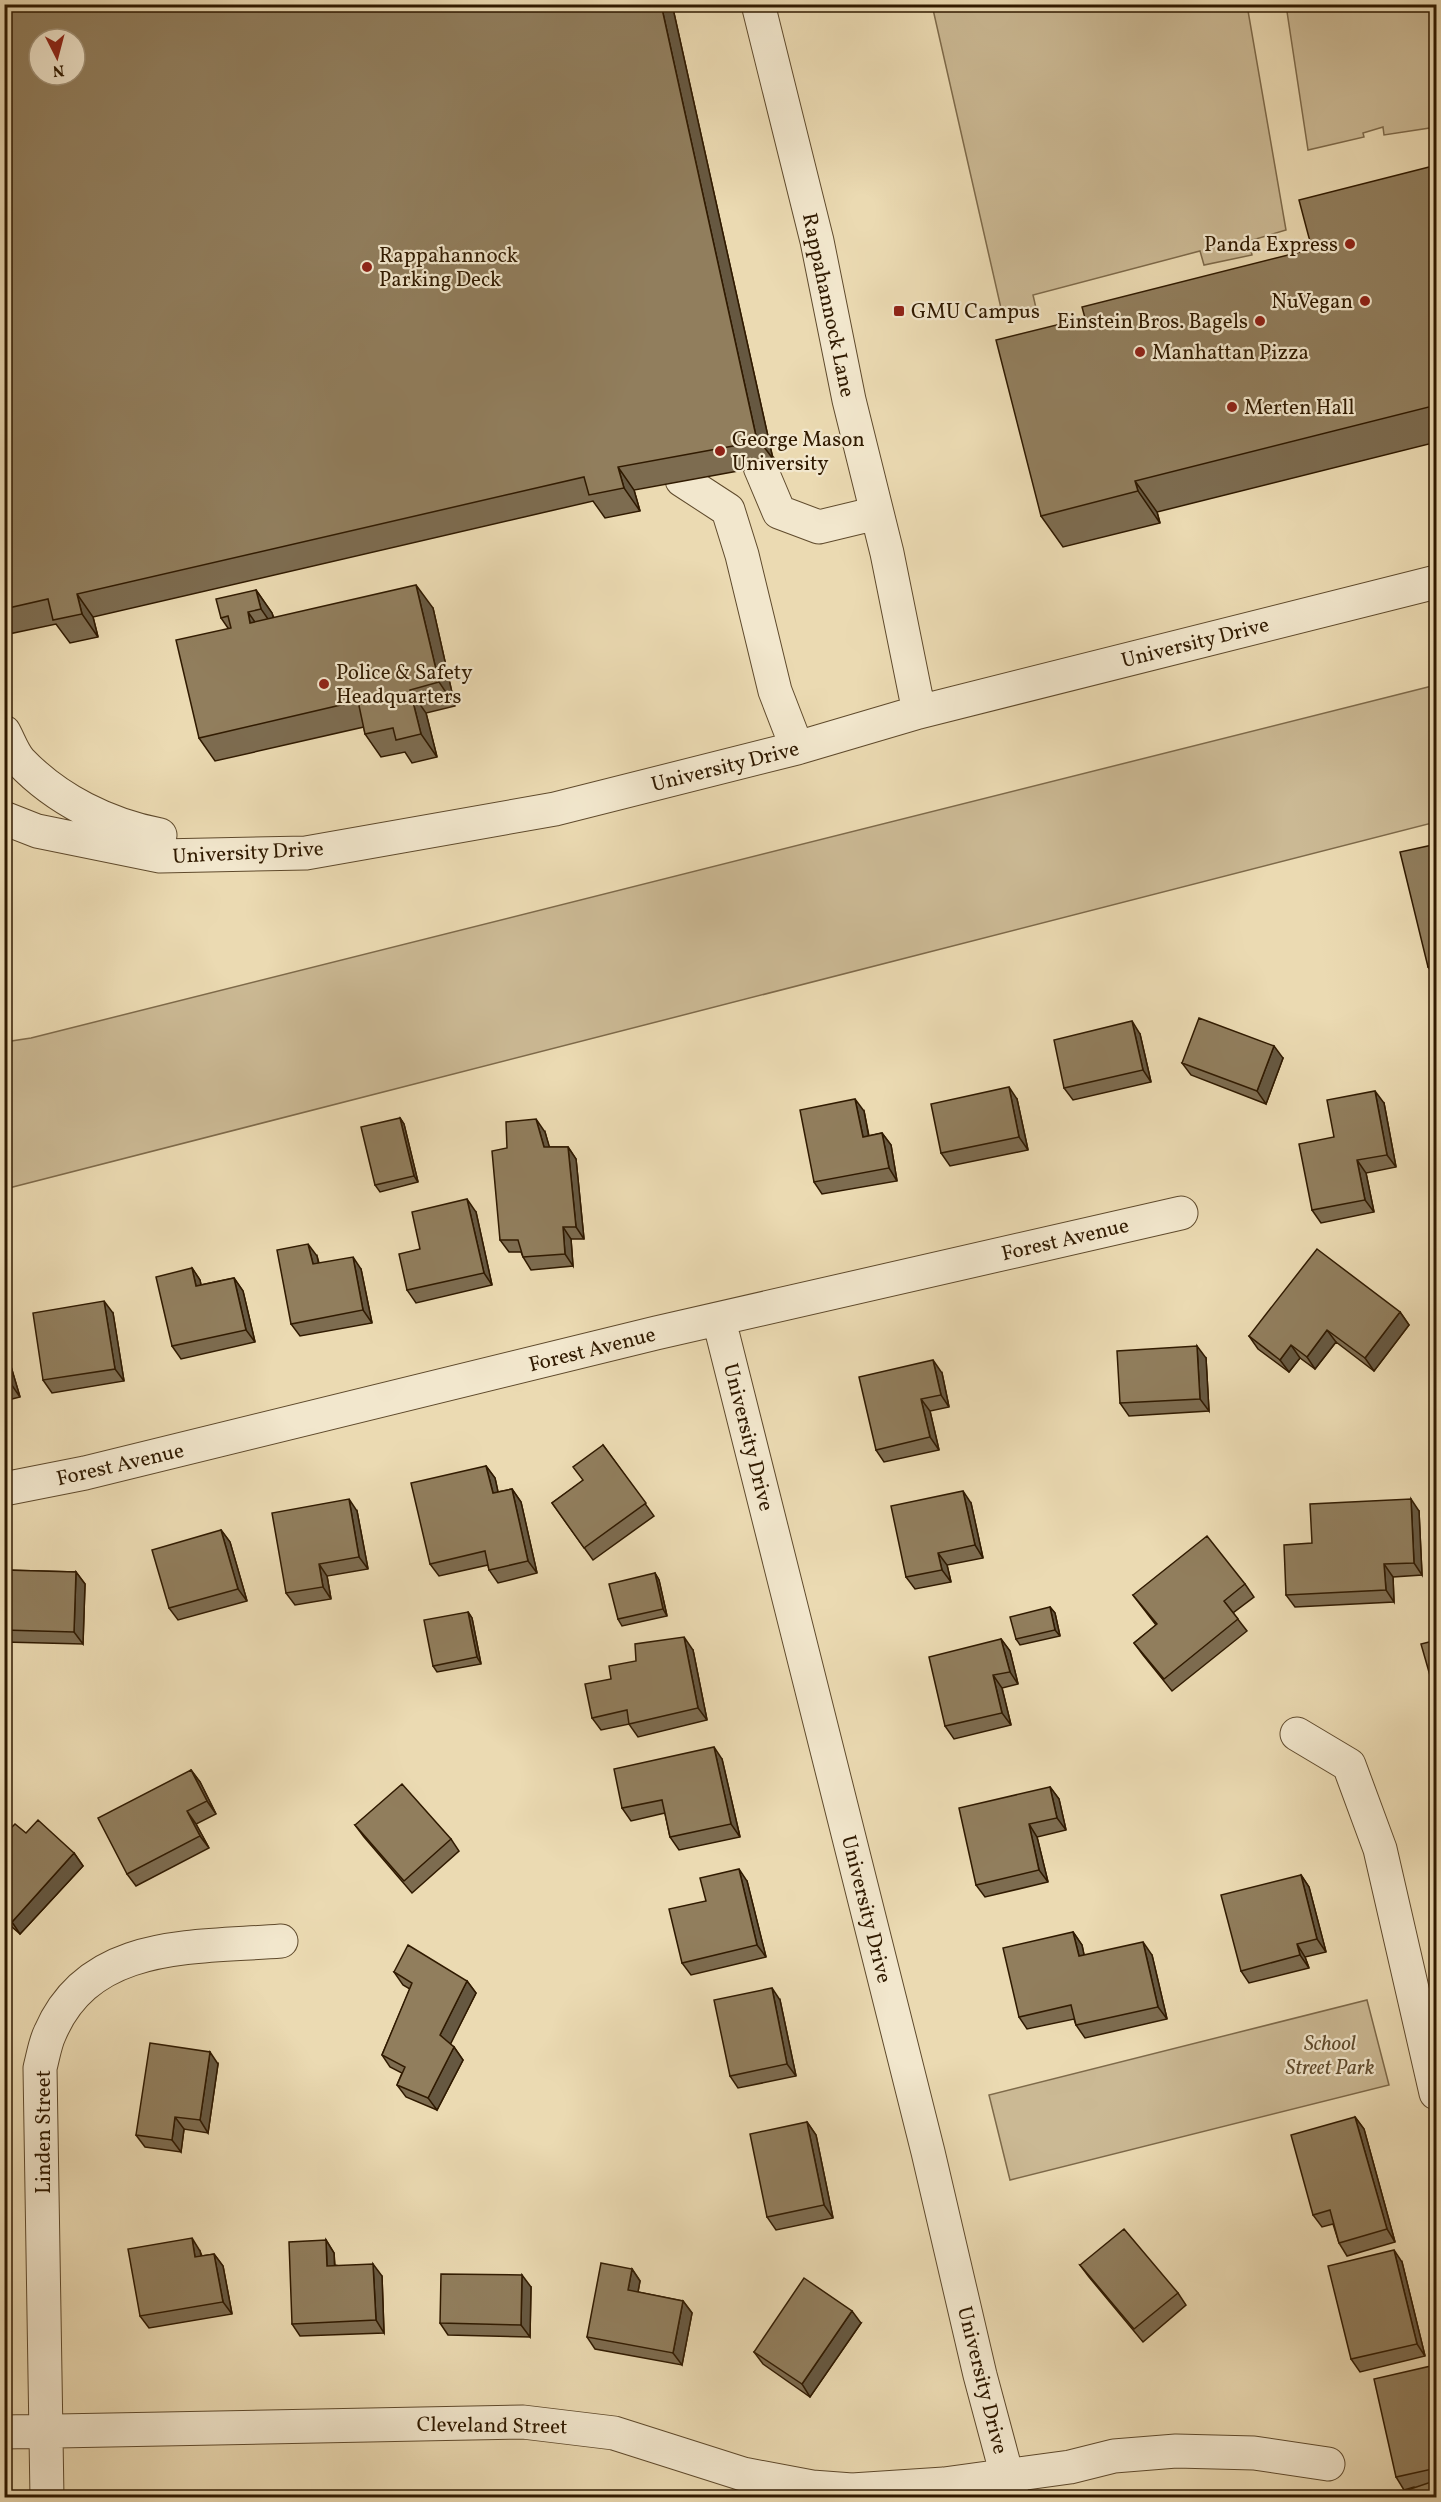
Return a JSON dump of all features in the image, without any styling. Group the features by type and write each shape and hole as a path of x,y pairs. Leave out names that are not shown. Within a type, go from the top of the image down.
{"street":[{"name":"Rappahannock Lane","path":"758,4 817,241 849,400 877,513 919,712"},
{"path":"760,467 779,512 819,527 877,513"},
{"path":"682,480 728,510 742,555 775,691 797,748"},
{"name":"University Drive","path":"4,818 37,831 160,856 306,853 555,809 797,748 919,712 1437,582"},
{"path":"4,732 19,759 65,799 128,829 253,854"},
{"name":"Forest Avenue","path":"4,1489 85,1473 719,1320 1181,1213"},
{"name":"University Drive","path":"719,1320 926,2143 980,2375 1010,2486"},
{"path":"1297,1734 1349,1765 1380,1849 1429,2027 1437,2093"},
{"name":"Linden Street","path":"47,2498 48,2430 40,2068 49,2034 66,2003 91,1978 122,1960 162,1950 280,1941"},
{"name":"Cleveland Street","path":"4,2432 523,2422 614,2433 743,2474 812,2487 852,2490 944,2484 1010,2486 1114,2456 1176,2451 1254,2453 1328,2464"}],"green space":[{"path":"932,5 1247,5 1286,230 1249,241 1252,255 1204,265 1200,251 1033,295 1036,308 1003,317"},
{"path":"1286,5 1436,5 1436,127 1384,135 1383,127 1363,133 1364,137 1308,150"},
{"path":"1436,685 1436,822 5,1189 5,1042 31,1038"},
{"name":"School Street Park","path":"1367,2000 1389,2085 1010,2180 989,2095"}],"building":[{"name":"Rappahannock Parking Deck","path":"4,4 661,4 756,436 744,444 618,467 624,488 589,495 584,477 77,594 82,614 53,620 48,599 4,609"},
{"name":"Merten Hall","path":"1437,165 1437,405 1135,481 1138,491 1041,516 996,340 1085,318 1082,307 1312,249 1299,200"},
{"name":"Police & Safety Headquarters","path":"416,585 439,682 410,690 421,734 396,740 393,728 365,734 358,701 199,738 176,640 231,628 228,616 221,618 216,599 256,590 261,609 248,612 250,623"},
{"path":"1437,844 1437,966 1428,967 1400,852"},
{"path":"1199,1018 1274,1046 1257,1091 1182,1063"},
{"path":"1132,1021 1143,1070 1064,1088 1054,1040"},
{"path":"1009,1087 1019,1137 941,1153 931,1104"},
{"path":"1375,1091 1387,1155 1357,1160 1365,1200 1312,1210 1299,1144 1334,1137 1327,1100"},
{"path":"855,1099 863,1137 882,1133 889,1168 814,1182 800,1110"},
{"path":"400,1118 414,1176 375,1185 361,1127"},
{"path":"536,1119 544,1147 568,1147 576,1227 563,1227 565,1254 523,1257 518,1240 500,1240 492,1151 507,1148 506,1122"},
{"path":"467,1199 484,1273 407,1290 399,1254 420,1249 412,1212"},
{"path":"308,1244 313,1264 353,1257 363,1310 291,1324 277,1250"},
{"path":"1317,1249 1400,1312 1365,1358 1327,1330 1307,1357 1291,1345 1280,1360 1249,1336"},
{"path":"192,1268 196,1286 234,1278 246,1330 172,1346 156,1277"},
{"path":"104,1301 115,1369 43,1380 33,1313"},
{"path":"1197,1346 1200,1399 1120,1403 1117,1351"},
{"path":"933,1360 941,1395 921,1399 930,1437 876,1450 859,1377"},
{"path":"4,1361 11,1384 4,1386"},
{"path":"603,1445 646,1503 584,1548 552,1503 583,1480 573,1467"},
{"path":"486,1466 493,1493 512,1489 528,1561 489,1570 485,1551 430,1564 411,1483"},
{"path":"963,1491 975,1545 938,1553 942,1570 906,1577 891,1506"},
{"path":"349,1499 359,1557 319,1564 323,1587 286,1593 272,1513"},
{"path":"1411,1499 1414,1563 1384,1564 1386,1590 1286,1595 1284,1545 1312,1543 1310,1504"},
{"path":"221,1530 238,1589 169,1608 152,1550"},
{"path":"1207,1536 1245,1584 1224,1601 1238,1619 1164,1679 1134,1643 1157,1624 1133,1595"},
{"path":"4,1570 76,1572 74,1632 4,1630"},
{"path":"655,1573 663,1609 618,1619 609,1584"},
{"path":"1050,1607 1055,1630 1016,1639 1010,1617"},
{"path":"468,1612 477,1657 433,1666 424,1620"},
{"path":"684,1637 698,1708 629,1724 627,1710 592,1718 585,1684 611,1679 609,1666 636,1661 635,1644"},
{"path":"1001,1639 1010,1672 993,1675 1002,1713 945,1726 929,1657"},
{"path":"1437,1640 1437,1700 1421,1644"},
{"path":"714,1747 731,1824 670,1837 662,1800 622,1808 614,1769"},
{"path":"191,1770 207,1801 187,1811 200,1836 127,1874 98,1818"},
{"path":"402,1784 451,1839 404,1881 355,1825"},
{"path":"1050,1787 1057,1818 1029,1824 1039,1870 976,1885 959,1808"},
{"path":"38,1820 74,1853 12,1922 4,1916 4,1835 15,1824 26,1833"},
{"path":"739,1869 757,1945 682,1963 669,1909 706,1901 700,1878"},
{"path":"1301,1875 1317,1939 1297,1944 1300,1955 1241,1971 1221,1895"},
{"path":"1073,1932 1079,1956 1143,1942 1158,2007 1076,2025 1071,2005 1019,2017 1003,1948"},
{"path":"408,1945 467,1981 440,2035 454,2047 428,2098 397,2085 405,2067 382,2055 412,1983 394,1972"},
{"path":"772,1988 787,2064 730,2076 714,2000"},
{"path":"150,2043 210,2052 200,2120 175,2117 172,2140 136,2135"},
{"path":"1355,2117 1387,2229 1339,2243 1330,2210 1313,2215 1291,2135"},
{"path":"807,2122 824,2205 767,2217 750,2134"},
{"path":"1124,2229 1178,2293 1134,2329 1080,2265"},
{"path":"192,2238 195,2257 214,2254 223,2302 140,2316 128,2249"},
{"path":"326,2240 327,2266 373,2264 376,2320 292,2324 289,2242"},
{"path":"1394,2250 1417,2344 1351,2359 1328,2266"},
{"path":"601,2263 632,2269 628,2290 683,2301 673,2353 587,2337"},
{"path":"441,2274 522,2275 521,2325 440,2323"},
{"path":"804,2278 852,2311 802,2384 754,2352"},
{"path":"1431,2366 1437,2391 1437,2468 1396,2477 1374,2379"},
{"path":"1437,2480 1437,2498 1384,2498"}],"place":[{"name":"Panda Express","path":"1350,244"},
{"name":"Rappahannock Parking Deck","path":"367,267"},
{"name":"NuVegan","path":"1365,301"},
{"name":"GMU Campus","path":"899,311"},
{"name":"Einstein Bros. Bagels","path":"1260,321"},
{"name":"Manhattan Pizza","path":"1140,352"},
{"name":"Merten Hall","path":"1232,407"},
{"name":"George Mason University","path":"720,451"},
{"name":"Police & Safety Headquarters","path":"324,684"}]}
